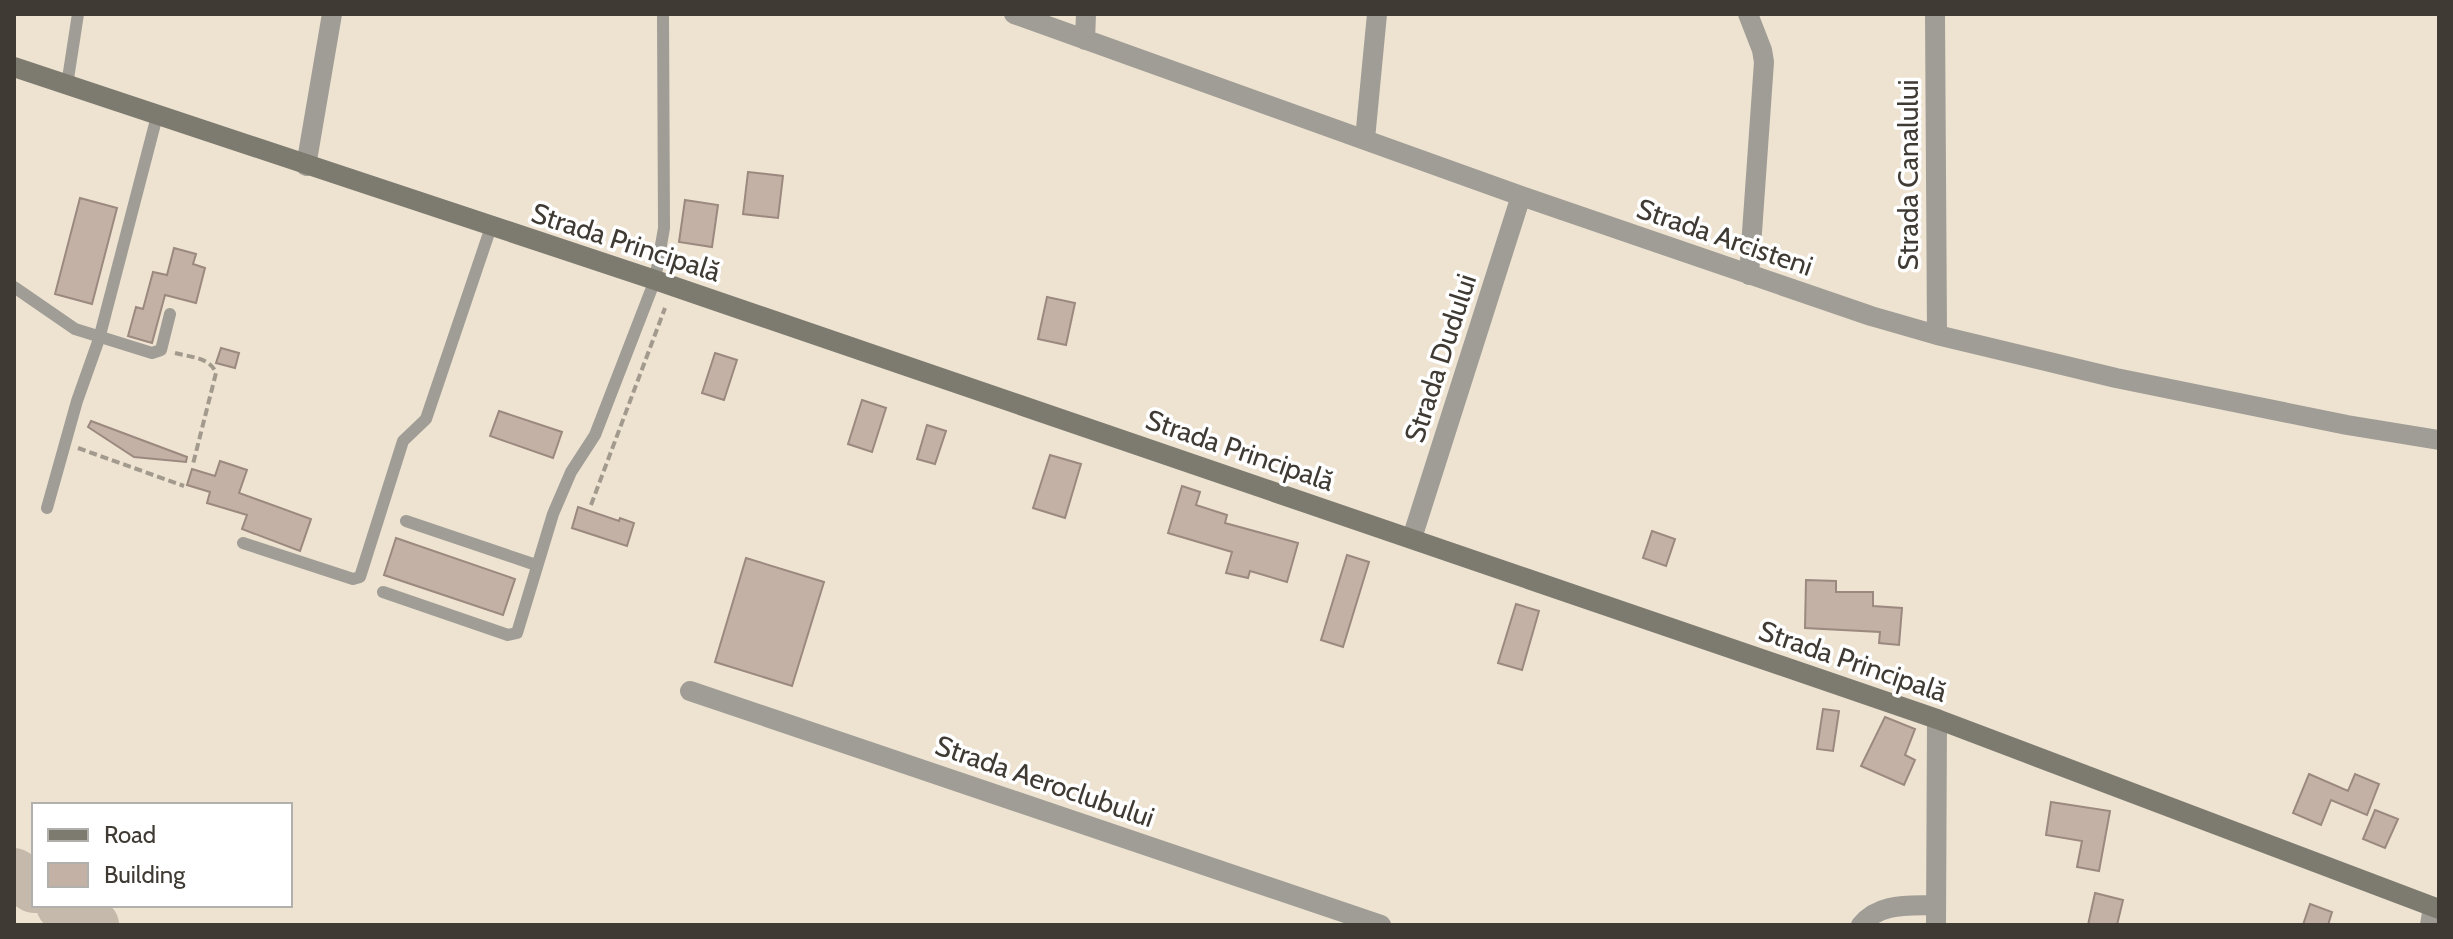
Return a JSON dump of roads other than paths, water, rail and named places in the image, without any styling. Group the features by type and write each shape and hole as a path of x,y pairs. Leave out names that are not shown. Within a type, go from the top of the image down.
{"main road":[{"name":"Strada Principală","path":"14,67 655,280 1937,719 2434,914"}],"street":[{"path":"306,166 332,14"},
{"name":"Strada Arcisteni","path":"1014,14 1521,196 1749,275 1937,335 2116,378 2347,425 2439,440"},
{"path":"1085,40 1086,14"},
{"path":"1365,139 1377,14"},
{"path":"1748,14 1764,62 1749,275"},
{"name":"Strada Canalului","path":"1935,14 1937,335"},
{"name":"Strada Dudului","path":"1412,538 1521,196"},
{"name":"Strada Aeroclubului","path":"690,691 1381,925"},
{"path":"1861,925 1877,911 1894,906 1936,915 1937,719"}],"lane":[{"path":"67,85 78,14"},
{"path":"383,592 515,635 564,488 595,435 655,280 664,228 663,14"},
{"path":"47,508 87,369 99,339 157,116"},
{"path":"243,543 353,579 360,577 403,441 426,419 491,227"},
{"path":"14,287 75,329 99,339 152,353 161,350 170,314"},
{"path":"406,521 536,565"}]}
